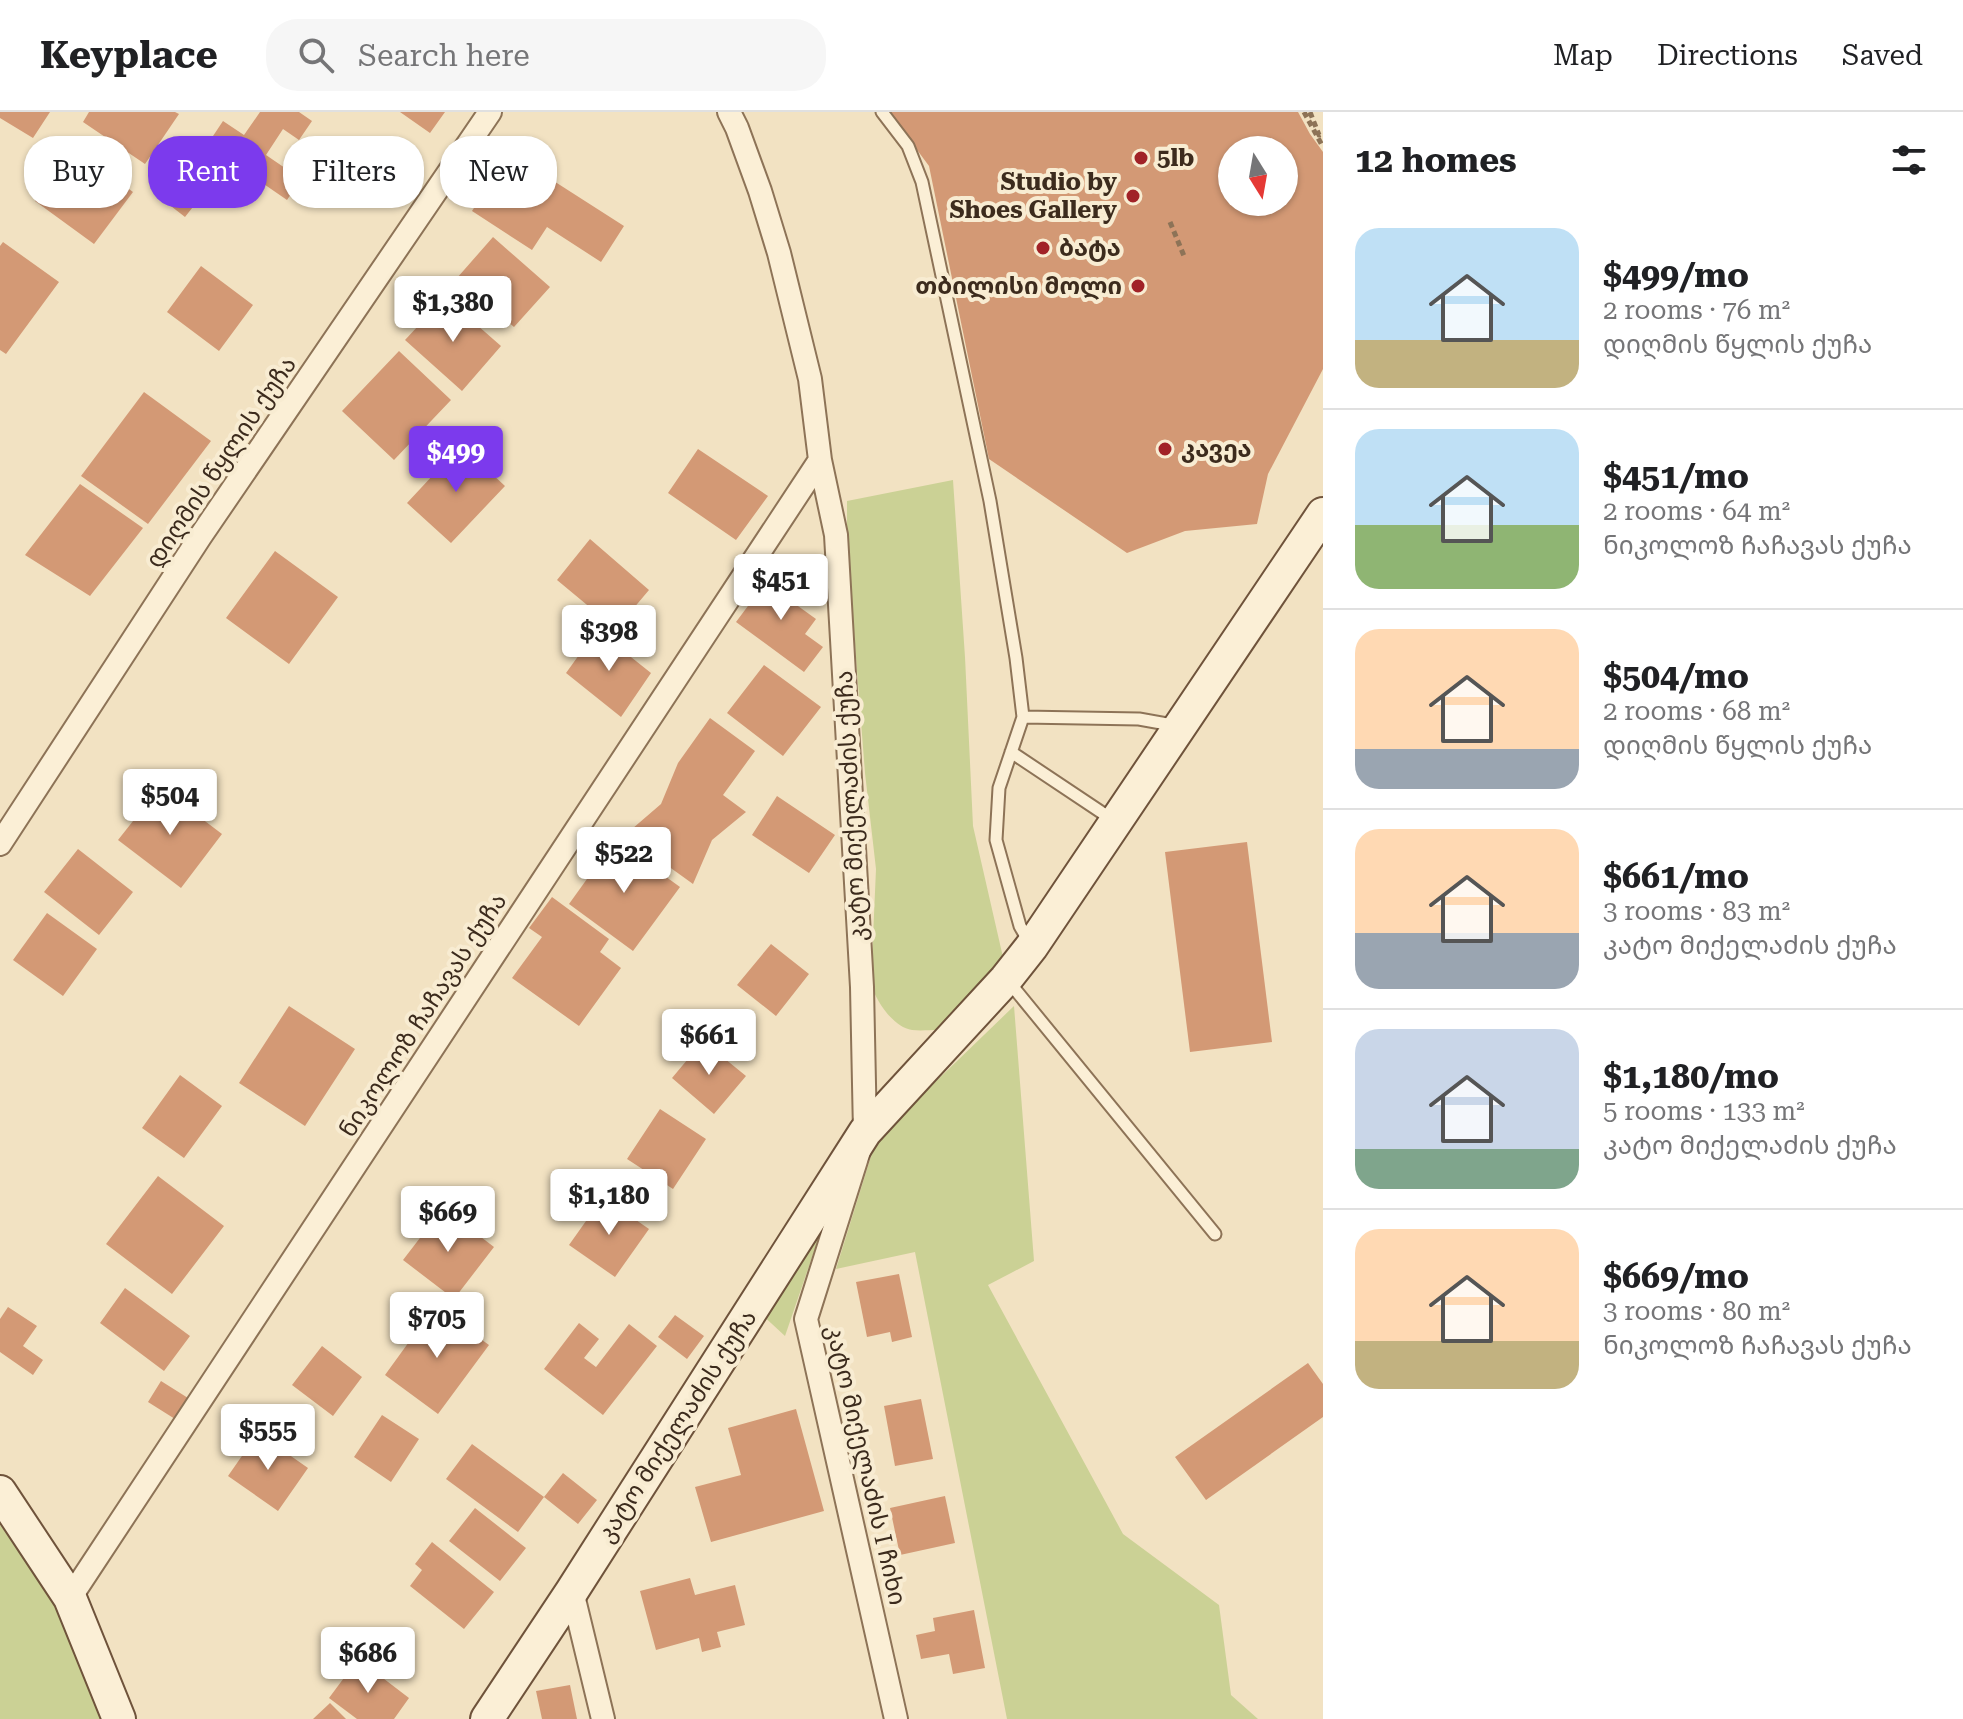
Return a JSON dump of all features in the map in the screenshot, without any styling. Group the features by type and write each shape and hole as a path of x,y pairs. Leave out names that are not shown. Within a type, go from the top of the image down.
{"street":[{"name":"დიღმის წყლის ქუჩა","path":"0,844 200,537 490,112"},
{"name":"კატო მიქელაძის ქუჩა","path":"729,112 747,153 779,253 810,379 820,460 836,535 862,987 865,1132"},
{"name":"ნიკოლოზ ჩაჩავას ქუჩა","path":"70,1598 820,460"},
{"name":"კატო მიქელაძის ქუჩა","path":"487,1719 865,1132 1006,979 1032,946 1323,514"},
{"name":"კატო მიქელაძის I ჩიხი","path":"865,1132 806,1319 896,1719"},
{"path":"0,1492 70,1598 119,1719"},
{"path":"572,1591 603,1719"}],"lane":[{"path":"882,112 908,146 922,182 990,501 1023,717 999,788 996,840 1020,926 1032,946"},
{"path":"1023,717 1139,719 1178,726"},
{"path":"1011,752 1117,823"},
{"path":"1006,979 1215,1234"}],"path":[{"path":"1307,112 1319,135 1323,133"},
{"path":"1307,112 1323,147"},
{"path":"1170,222 1184,256"}],"green space":[{"path":"953,480 973,826 1005,966 938,1030 915,1030 905,1028 892,1019 871,984 876,869 865,773 847,542 847,501"},
{"path":"1014,1006 1034,1261 988,1285 1123,1534 1219,1605 1231,1695 1258,1719 1007,1719 915,1252 836,1269 873,1150 897,1119"},
{"path":"831,1202 785,1336 760,1313"},
{"path":"0,1525 67,1618 101,1719 0,1719"}],"building":[{"path":"0,112 50,112 34,136 0,118"},
{"path":"89,112 179,114 164,136 148,136 148,160 145,164 132,155 132,136 104,136 83,122"},
{"path":"260,112 299,112 312,121 302,136 293,136 283,129 267,153 267,136 213,136 223,121 244,135"},
{"path":"400,112 445,112 430,133"},
{"name":"თბილისი მოლი","path":"889,112 1298,112 1323,152 1323,369 1268,474 1257,524 1185,531 1127,553 989,459 929,166"},
{"path":"267,156 283,167 283,197 267,186"},
{"path":"557,183 624,226 601,262 547,227 532,250 472,211 474,208 557,208"},
{"path":"45,208 121,208 94,244"},
{"path":"173,208 192,208 185,217"},
{"path":"493,237 550,287 514,327 457,278"},
{"path":"3,242 59,282 6,354 0,350 0,246"},
{"path":"201,266 253,305 219,351 167,312"},
{"path":"445,297 501,346 462,391 405,340"},
{"path":"399,351 451,400 394,460 342,411"},
{"path":"144,392 211,441 148,524 81,476"},
{"path":"461,445 505,486 451,543 407,503"},
{"path":"698,449 768,496 736,540 668,493"},
{"path":"80,484 143,528 90,596 25,555"},
{"path":"590,539 649,590 616,629 557,580"},
{"path":"275,551 338,597 289,664 226,618"},
{"path":"774,571 800,590 791,601 816,619 805,634 823,647 804,672 736,622"},
{"path":"597,630 651,673 621,717 566,673"},
{"path":"764,665 821,707 783,756 727,713"},
{"path":"710,718 755,751 723,795 746,812 712,840 693,884 625,835 661,804 678,763"},
{"path":"160,787 222,834 181,888 118,840"},
{"path":"777,796 835,835 809,873 752,835"},
{"path":"615,840 680,887 633,951 569,904"},
{"path":"1247,842 1272,1042 1190,1052 1165,852"},
{"path":"78,849 133,892 99,935 44,892"},
{"path":"552,897 609,939 600,952 621,968 579,1026 512,978 542,937 529,928"},
{"path":"47,913 97,949 63,996 13,960"},
{"path":"771,944 809,974 776,1016 737,985"},
{"path":"289,1006 355,1049 305,1126 239,1083"},
{"path":"703,1041 746,1076 714,1114 672,1078"},
{"path":"180,1075 222,1106 184,1158 142,1128"},
{"path":"660,1109 706,1139 673,1189 627,1159"},
{"path":"158,1176 224,1226 172,1294 106,1244"},
{"path":"603,1197 649,1229 615,1277 569,1245"},
{"path":"443,1208 494,1247 454,1299 403,1260"},
{"path":"899,1274 912,1337 892,1342 890,1332 867,1337 856,1282"},
{"path":"125,1288 190,1336 164,1371 100,1323"},
{"path":"435,1306 489,1345 438,1414 385,1375"},
{"path":"8,1307 37,1326 23,1346 43,1360 33,1375 0,1352 0,1319"},
{"path":"675,1315 704,1336 687,1359 658,1337"},
{"path":"579,1323 599,1339 584,1358 596,1367 629,1324 657,1346 603,1415 544,1369"},
{"path":"322,1346 362,1377 333,1416 292,1385"},
{"path":"1308,1363 1323,1384 1323,1417 1206,1500 1175,1457"},
{"path":"161,1381 188,1398 175,1419 148,1402"},
{"path":"921,1399 933,1459 895,1466 884,1406"},
{"path":"796,1409 824,1511 711,1542 695,1487 741,1475 728,1428"},
{"path":"382,1415 419,1439 391,1482 354,1457"},
{"path":"258,1433 308,1468 278,1511 228,1476"},
{"path":"472,1444 544,1497 518,1532 446,1479"},
{"path":"563,1473 597,1500 578,1524 544,1497"},
{"path":"945,1496 955,1543 900,1555 890,1508"},
{"path":"475,1508 526,1548 500,1581 449,1541"},
{"path":"432,1542 494,1592 464,1629 410,1586 422,1570 415,1564"},
{"path":"690,1578 695,1595 735,1585 745,1625 717,1632 721,1647 702,1652 699,1638 656,1650 640,1591"},
{"path":"974,1610 985,1668 953,1674 949,1654 921,1659 916,1635 935,1631 933,1618"},
{"path":"358,1659 409,1698 394,1719 357,1719 329,1698"},
{"path":"570,1685 577,1719 542,1719 536,1691"},
{"path":"330,1703 346,1719 313,1719"}],"place":[{"name":"5lb","path":"1141,158"},
{"name":"Studio by Shoes Gallery","path":"1133,196"},
{"name":"ბატა","path":"1043,248"},
{"name":"თბილისი მოლი","path":"1138,286"},
{"name":"კავეა","path":"1165,449"}]}
